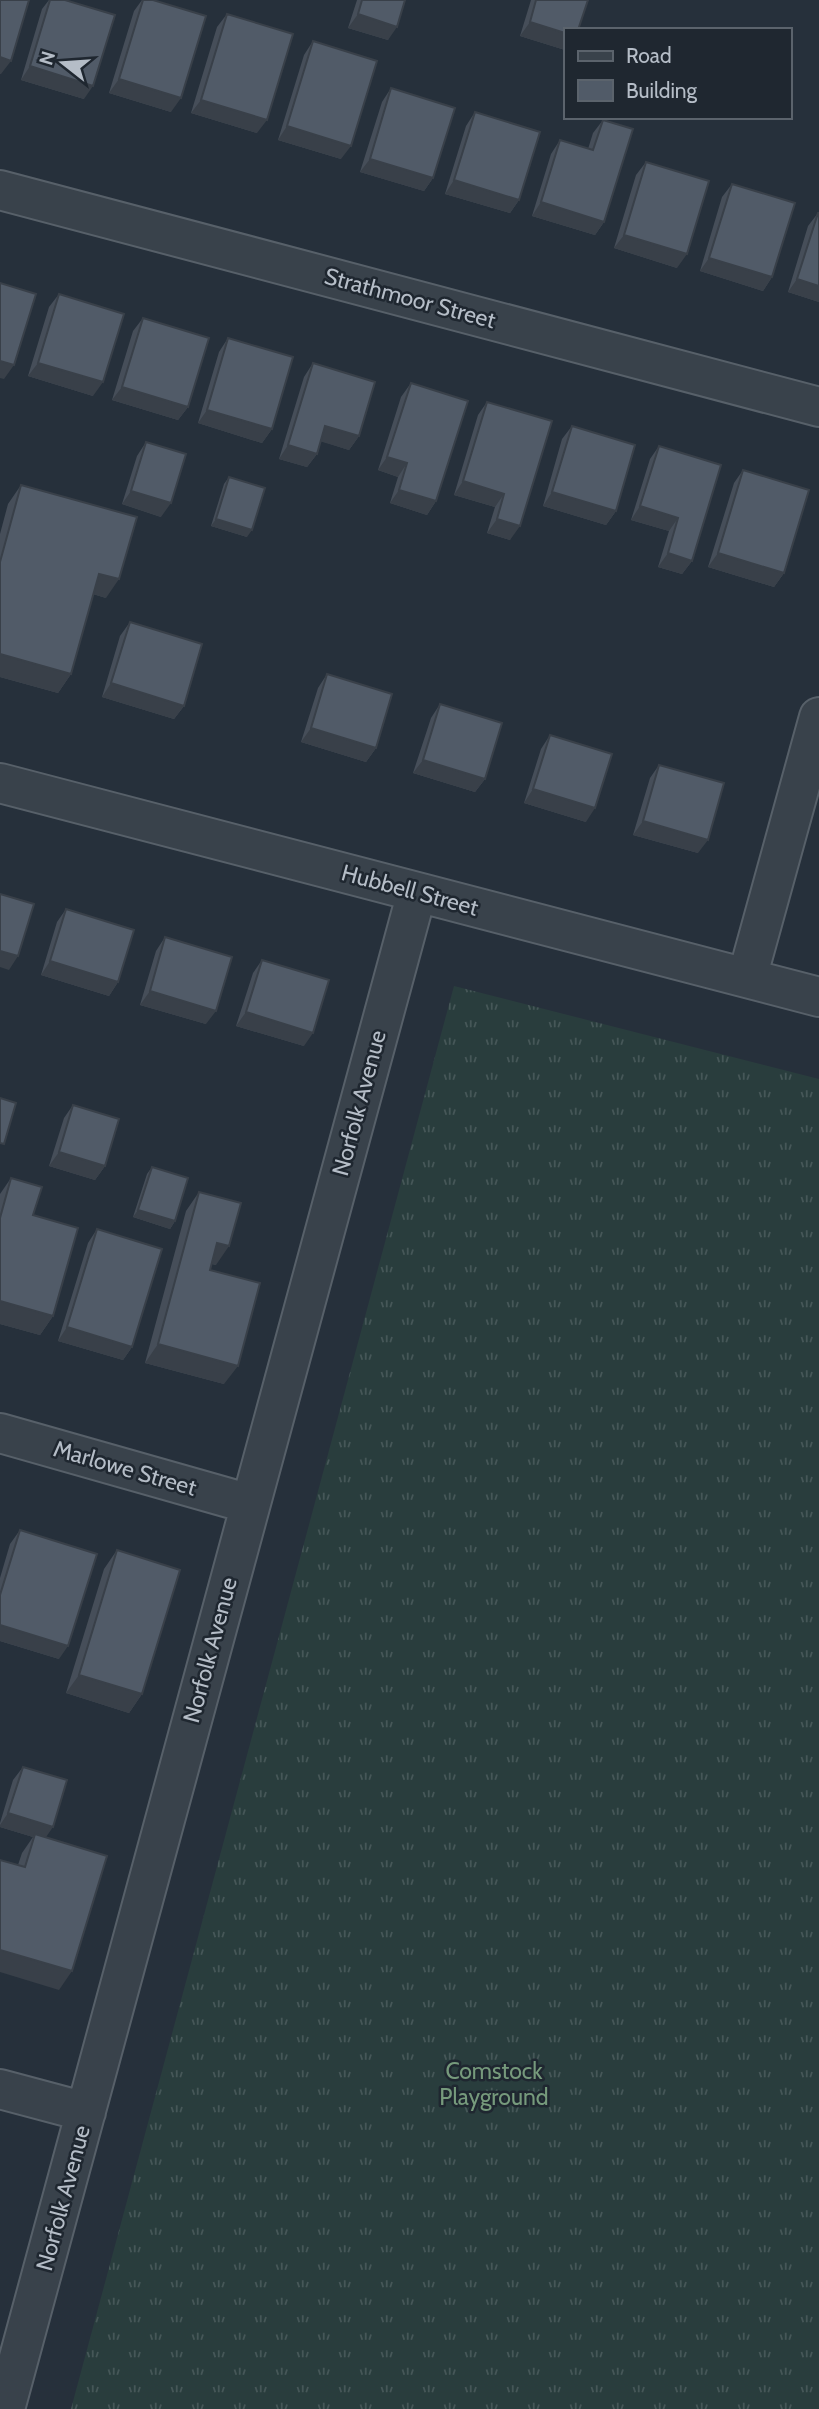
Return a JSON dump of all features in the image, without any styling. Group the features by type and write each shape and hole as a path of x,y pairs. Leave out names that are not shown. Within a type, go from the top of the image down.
{"street":[{"name":"Strathmoor Street","path":"0,190 819,407"},
{"path":"747,978 819,717"},
{"name":"Hubbell Street","path":"0,783 819,998"},
{"name":"Norfolk Avenue","path":"5,2409 417,892"},
{"name":"Marlowe Street","path":"0,1433 250,1504"},
{"path":"0,2089 86,2112"}],"green space":[{"name":"Comstock Playground","path":"454,986 819,1079 819,2409 71,2409"}],"building":[{"path":"0,0 29,0 11,61 0,57"},
{"path":"50,0 65,0 115,15 93,86 30,66"},
{"path":"143,0 153,0 206,16 181,98 119,79"},
{"path":"362,0 405,0 397,27 358,14"},
{"path":"536,0 588,0 579,28 564,28 564,33 530,22"},
{"path":"227,14 293,34 267,120 201,100"},
{"path":"313,41 377,61 351,146 287,126"},
{"path":"391,88 455,108 433,178 370,159"},
{"path":"475,112 540,132 519,200 454,180"},
{"path":"603,120 633,129 604,222 541,202 560,140 593,150"},
{"path":"646,162 709,181 687,254 624,235"},
{"path":"732,184 795,203 772,277 709,258"},
{"path":"819,213 819,286 797,279"},
{"path":"0,283 36,294 14,365 0,361"},
{"path":"59,294 124,314 103,382 38,363"},
{"path":"143,318 209,338 188,407 122,387"},
{"path":"228,338 293,357 272,429 207,410"},
{"path":"313,363 375,382 359,436 325,426 317,454 288,445"},
{"path":"411,383 468,401 436,501 399,490 407,463 387,457"},
{"path":"487,402 552,421 520,526 497,519 504,494 463,481"},
{"path":"572,426 635,445 616,511 552,492"},
{"path":"146,442 186,454 171,503 131,491"},
{"path":"659,446 721,465 692,561 668,553 678,518 640,506"},
{"path":"743,470 809,490 784,573 718,553"},
{"path":"229,477 265,488 252,530 216,519"},
{"path":"21,485 137,517 119,579 99,574 71,674 0,654 0,562"},
{"path":"130,622 202,644 184,706 111,683"},
{"path":"327,674 392,694 376,748 311,728"},
{"path":"440,704 502,723 485,779 423,760"},
{"path":"550,735 612,754 595,808 533,789"},
{"path":"659,765 724,783 708,840 643,821"},
{"path":"0,894 34,904 18,956 0,951"},
{"path":"66,909 134,930 118,982 50,961"},
{"path":"165,937 232,957 216,1011 150,991"},
{"path":"262,960 329,980 313,1033 246,1012"},
{"path":"0,1098 16,1103 4,1144 0,1143"},
{"path":"73,1105 119,1119 105,1166 59,1152"},
{"path":"152,1167 188,1178 175,1221 138,1210"},
{"path":"11,1178 42,1187 33,1215 78,1228 53,1316 0,1301 0,1218"},
{"path":"199,1192 241,1203 229,1246 217,1243 210,1270 260,1283 238,1366 158,1344"},
{"path":"97,1229 162,1249 132,1347 67,1327"},
{"path":"20,1530 97,1554 68,1646 0,1625 0,1595"},
{"path":"117,1550 180,1570 142,1694 79,1675"},
{"path":"23,1767 67,1780 53,1827 8,1813"},
{"path":"35,1834 107,1856 72,1971 0,1950 0,1860 25,1867"}]}
